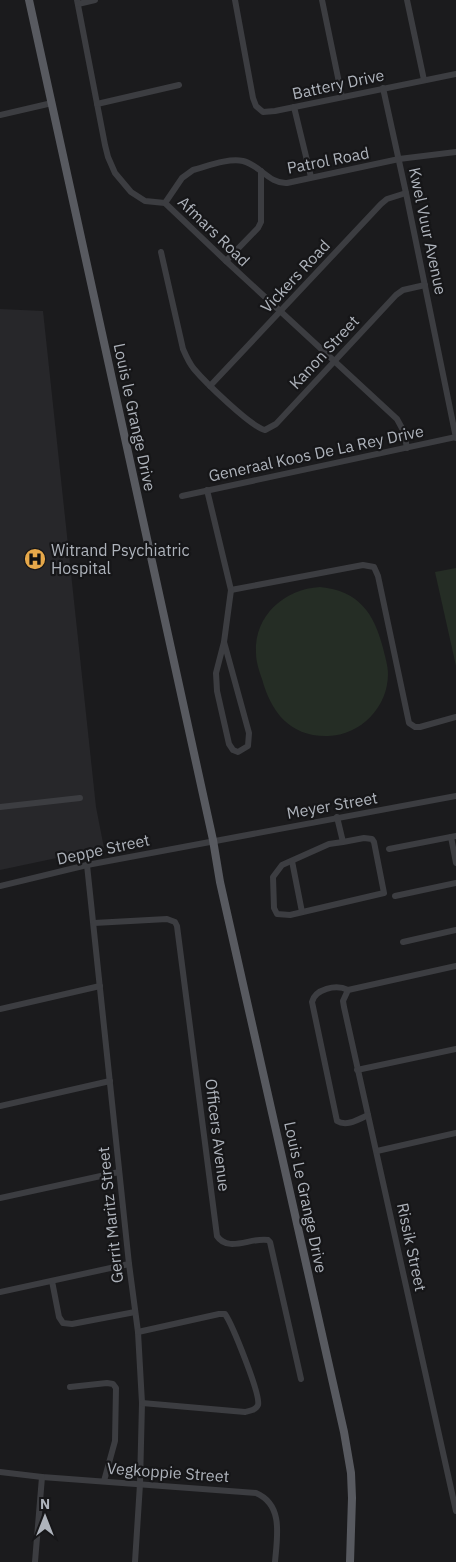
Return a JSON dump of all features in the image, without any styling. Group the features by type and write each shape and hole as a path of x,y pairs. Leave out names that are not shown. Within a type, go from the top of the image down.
{"main road":[{"name":"Louis le Grange Drive","path":"29,0 213,840"},
{"name":"Louis Le Grange Drive","path":"213,840 220,882 344,1432 352,1490 350,1562"}],"street":[{"path":"77,2 94,0"},
{"name":"Battery Drive","path":"235,0 255,103 260,110 269,112 456,74"},
{"path":"322,0 342,97"},
{"path":"407,0 424,80"},
{"name":"Afmars Road","path":"77,2 108,157 115,172 126,187 137,197 150,202 165,203 280,312 336,360 397,419 404,432 407,448"},
{"path":"97,104 179,85"},
{"name":"Kwel Vuur Avenue","path":"383,88 456,438"},
{"path":"0,115 52,103"},
{"path":"294,107 311,177"},
{"name":"Patrol Road","path":"165,203 182,178 193,170 239,161 245,162 261,171 274,181 282,183 399,159 456,152"},
{"path":"226,261 260,224 262,219 261,171"},
{"name":"Vickers Road","path":"210,386 381,204 387,199 406,193"},
{"path":"161,252 186,356 195,370 210,386"},
{"name":"Kanon Street","path":"210,386 246,418 262,430 267,430 273,426 396,295 403,290 425,285"},
{"name":"Generaal Koos De La Rey Drive","path":"182,496 456,438"},
{"path":"208,490 231,590 224,642 216,673 217,691 229,744 233,750 238,752 248,746 249,732 224,642"},
{"path":"231,590 364,564 374,567 378,576 409,723 415,727 420,727 456,717"},
{"name":"Meyer Street","path":"213,840 456,796"},
{"path":"0,807 80,798"},
{"path":"337,817 343,842"},
{"path":"389,848 453,837 456,863"},
{"path":"364,838 372,839 384,894 302,912 277,914 274,908 274,877 282,865 329,844 343,842 364,838"},
{"name":"Deppe Street","path":"0,886 88,865 213,840"},
{"path":"292,861 302,912"},
{"name":"Gerrit Maritz Street","path":"88,865 119,1172 138,1332 142,1403 140,1484 135,1562"},
{"path":"396,896 456,883"},
{"name":"Officers Avenue","path":"94,924 167,919 175,922 177,926 217,1236 229,1244 262,1239 269,1241 301,1379"},
{"path":"403,942 456,930"},
{"path":"368,1115 349,1123 343,1124 337,1121 312,1002 314,996 320,992 338,987 348,990 456,966"},
{"path":"0,1009 100,986"},
{"name":"Rissik Street","path":"348,990 343,1001 357,1070 377,1151 456,1511"},
{"path":"357,1070 456,1049"},
{"path":"0,1106 110,1081"},
{"path":"377,1151 456,1133"},
{"path":"0,1198 119,1172"},
{"path":"0,1292 129,1264"},
{"path":"52,1281 59,1317 63,1324 135,1312"},
{"path":"138,1332 225,1314 251,1376 258,1400 255,1409 245,1412 142,1403"},
{"path":"70,1387 107,1383 113,1384 116,1388 115,1442 104,1481"},
{"name":"Vegkoppie Street","path":"0,1472 42,1477 251,1492 261,1495 272,1505 276,1516 278,1527 275,1562"},
{"path":"35,1562 42,1477"}],"shaded area":[{"name":"Witrand Psychiatric Hospital","path":"0,309 43,311 96,807 104,848 0,870"},
{"path":"456,568 456,666 435,572"},
{"path":"320,587 345,593 363,606 375,624 388,671 387,686 383,697 378,708 370,717 351,731 328,736 303,732 284,720 277,712 266,691 256,656 260,627 274,606 295,593"}],"place":[{"name":"Witrand Psychiatric Hospital","path":"35,559"}]}
